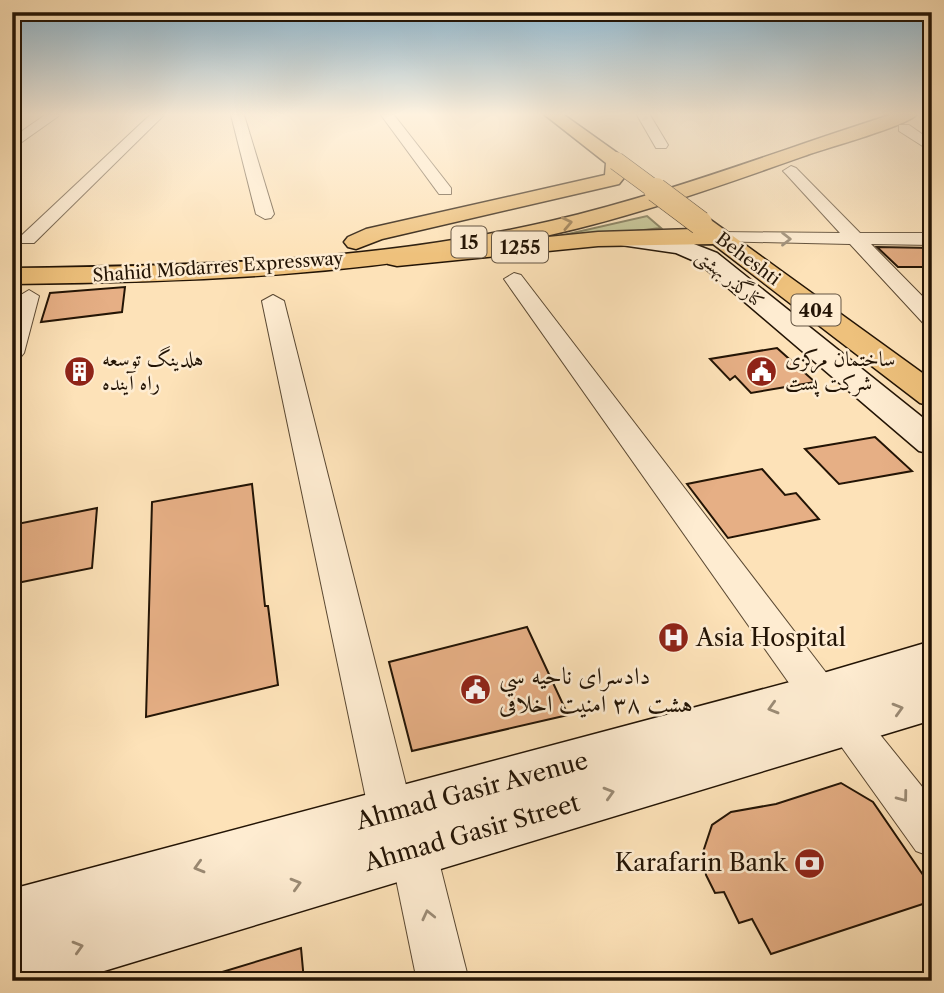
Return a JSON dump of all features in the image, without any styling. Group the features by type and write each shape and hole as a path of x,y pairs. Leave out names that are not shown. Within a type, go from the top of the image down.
{"main road":[{"name":"404","path":"616,161 709,230"},
{"path":"356,242 374,234 603,183 612,180 617,174 616,161"},
{"name":"Shahid Modarres Expressway","path":"12,261 205,255 356,242 606,198 722,161"},
{"name":"Shahid Modarres Expressway","path":"12,276 202,272 322,262 484,239 621,210 779,161"},
{"name":"1255","path":"322,262 395,259 606,238 679,235 709,230"},
{"name":"Beheshti","path":"709,230 932,396"},
{"name":"کنارگذر بهشتی","path":"606,238 652,241 690,248 708,258 932,443"},
{"path":"21,289 87,276"},
{"path":"783,321 791,291"},
{"path":"879,400 932,410"},
{"path":"834,709 932,660"},
{"name":"Ahmad Gasir Street","path":"12,966 402,832 834,709 932,699"},
{"name":"Ahmad Gasir Avenue","path":"12,920 402,832"}],"street":[{"path":"28,239 109,161"},
{"path":"250,161 265,214"},
{"path":"422,161 445,191"},
{"path":"791,171 932,319"},
{"name":"1255","path":"709,230 855,239 932,239"},
{"path":"514,279 834,709 932,835"},
{"path":"12,353 21,289"},
{"path":"272,301 402,832 443,981"}],"green space":[{"path":"647,216 661,228 531,243 533,242"}],"building":[{"path":"877,247 932,248 932,267 898,267"},
{"path":"125,287 122,312 41,322 50,293"},
{"name":"ساختمان مرکزی شرکت پست","path":"777,348 815,382 751,393 735,376 730,380 710,359"},
{"path":"875,437 912,471 839,484 805,449"},
{"path":"762,469 785,495 796,493 819,519 728,538 687,484"},
{"path":"252,484 265,606 268,606 278,685 146,717 152,502"},
{"path":"97,508 92,568 12,584 12,525"},
{"name":"دادسرای ناحیه سی هشت ۳۸ امنیت اخلاقی","path":"527,627 568,715 412,751 389,662"},
{"name":"Karafarin Bank","path":"841,783 873,802 932,888 932,901 771,954 752,919 739,923 724,892 715,893 706,875 703,852 712,825 731,812 776,804"},
{"path":"301,948 304,981 210,981 209,976"}],"place":[{"name":"هلدینگ توسعه راه آینده","path":"79,371"},
{"name":"ساختمان مرکزی شرکت پست","path":"762,371"},
{"name":"Asia Hospital","path":"673,638"},
{"name":"دادسرای ناحیه سی هشت ۳۸ امنیت اخلاقی","path":"476,690"},
{"name":"Karafarin Bank","path":"810,863"}]}
